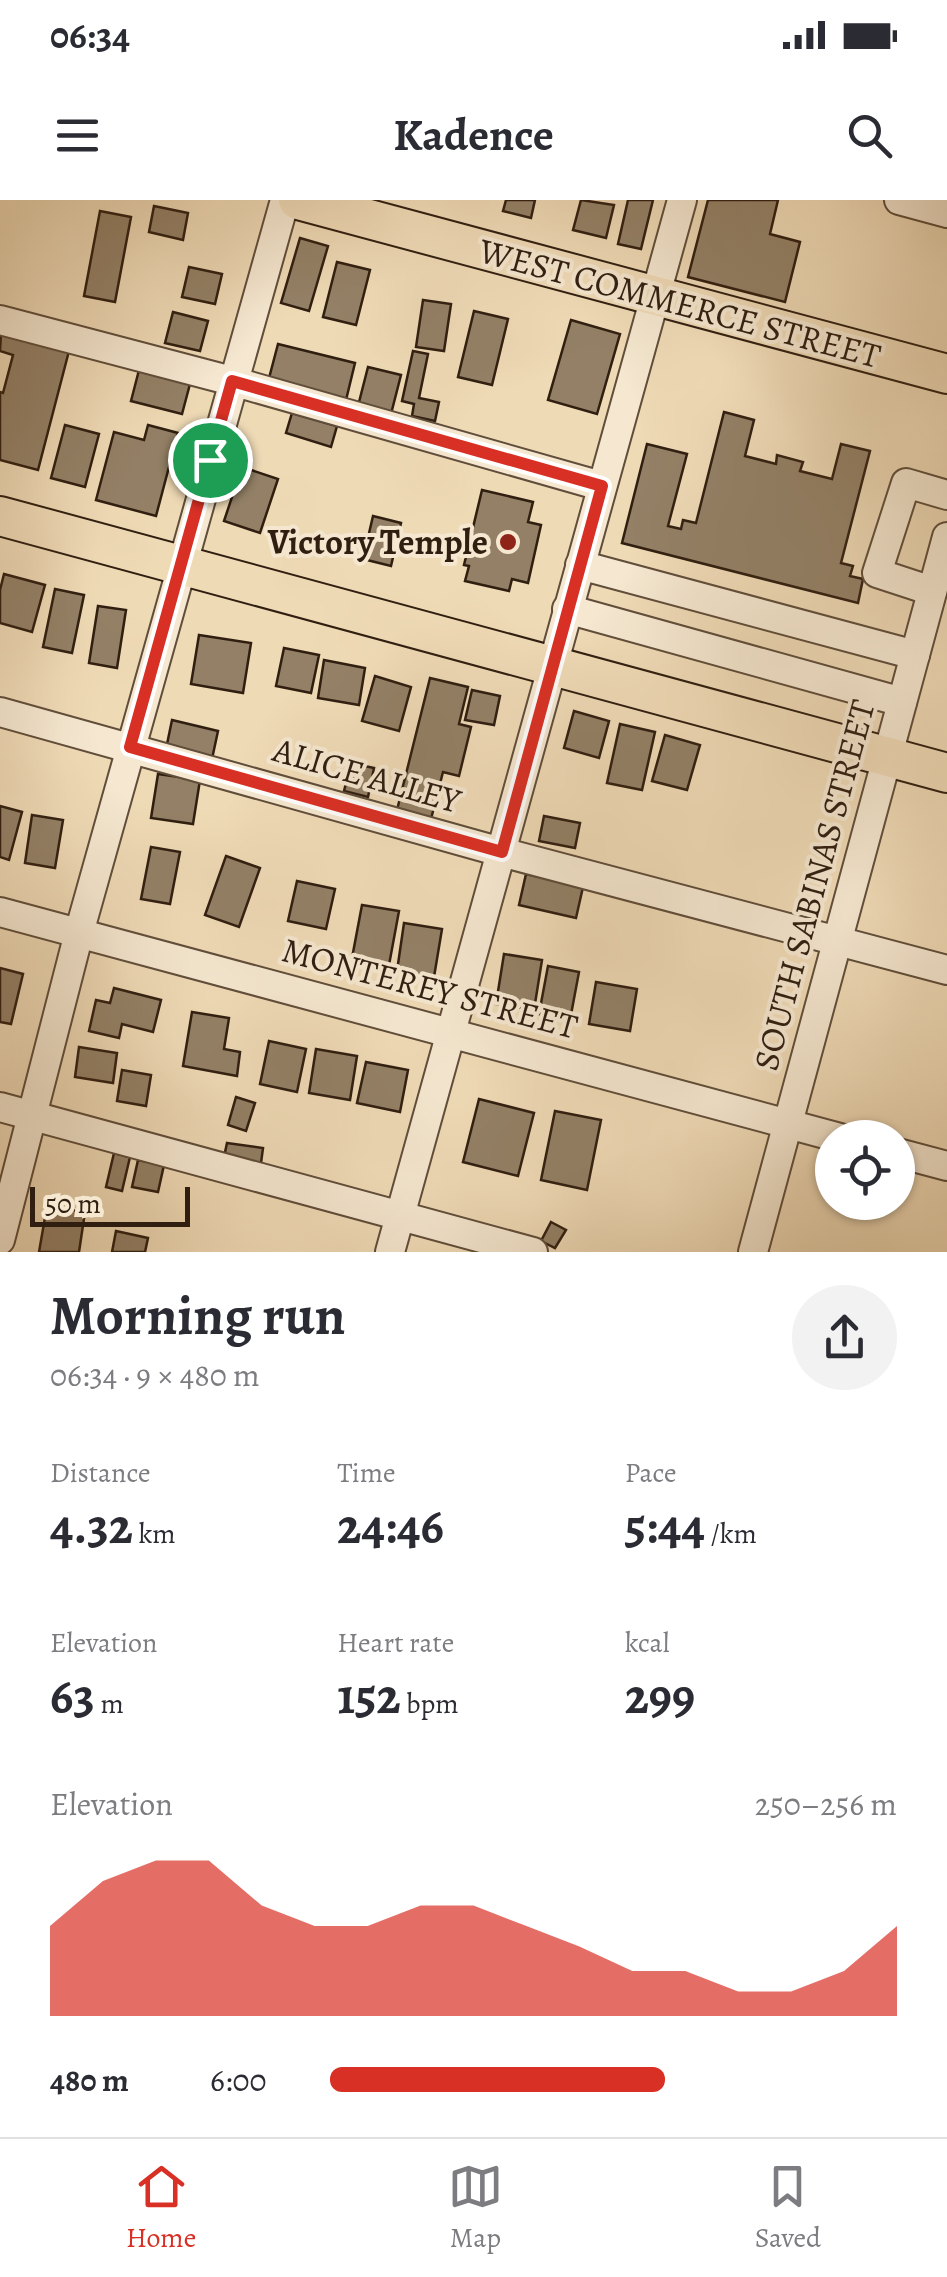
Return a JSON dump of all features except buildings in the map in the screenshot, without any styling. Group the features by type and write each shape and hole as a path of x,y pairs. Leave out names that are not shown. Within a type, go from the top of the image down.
{"main road":[{"name":"WEST COMMERCE STREET","path":"298,200 947,374"},
{"path":"0,516 947,772"}],"street":[{"path":"0,1240 79,933 285,200"},
{"path":"390,1252 682,200"},
{"path":"899,200 947,213"},
{"path":"0,320 602,486"},
{"path":"939,579 877,574 906,483 947,495"},
{"name":"SOUTH SABINAS STREET","path":"753,1252 939,579 947,536"},
{"path":"580,564 915,655"},
{"path":"568,610 902,702"},
{"name":"ALICE ALLEY","path":"0,712 502,852 947,970"},
{"name":"MONTEREY STREET","path":"0,912 815,1131"},
{"path":"0,1107 533,1252"},
{"path":"915,1158 947,1166"}],"place":[{"name":"Victory Temple","path":"508,542"}],"route":[{"path":"232,381 602,486 502,852 130,747 210,460 232,381"}]}
